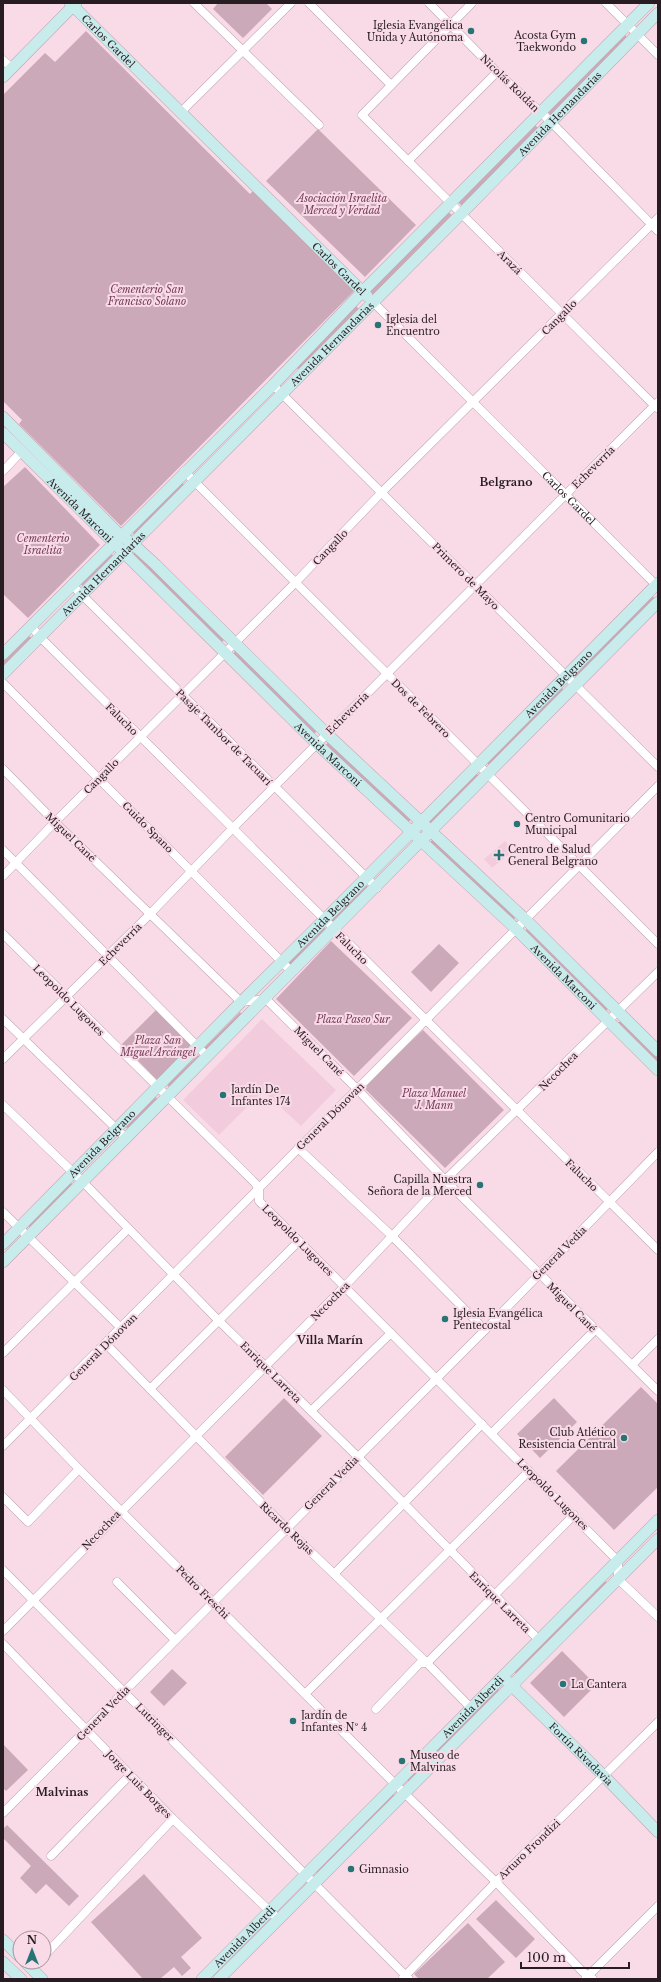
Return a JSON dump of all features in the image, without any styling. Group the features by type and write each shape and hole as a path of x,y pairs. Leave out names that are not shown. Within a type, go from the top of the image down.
{"main road":[{"name":"Avenida Hernandarias","path":"3,654 114,545 184,471 273,385 363,291 541,114 649,3"},
{"path":"3,77 73,4"},
{"name":"Carlos Gardel","path":"73,4 180,113 373,302"},
{"name":"Avenida Hernandarias","path":"3,674 462,213 658,13"},
{"name":"Avenida Marconi","path":"3,417 121,536 133,544 327,734 430,833 525,920 658,1051"},
{"name":"Avenida Marconi","path":"3,433 224,654 411,833 516,929 658,1070"},
{"name":"Avenida Belgrano","path":"3,1244 157,1087 198,1048 241,1002 324,921 658,585"},
{"name":"Avenida Belgrano","path":"3,1262 127,1139 333,930 377,888 658,602"},
{"name":"Avenida Alberdi","path":"202,1979 471,1708 504,1678 538,1640 658,1520"},
{"name":"Avenida Alberdi","path":"222,1978 404,1793 658,1539"},
{"name":"Fortín Rivadavia","path":"504,1678 604,1776 658,1832"},
{"path":"3,1940 12,1949"},
{"path":"3,1962 21,1979"},
{"path":"36,1970 42,1979"}],"street":[{"path":"194,3 319,125"},
{"path":"180,113 291,3"},
{"path":"308,3 391,85 472,3"},
{"name":"Nicolás Roldán","path":"429,3 497,72 551,122 658,231"},
{"path":"606,3 658,55"},
{"path":"3,60 12,68"},
{"path":"408,161 497,72"},
{"name":"Arazá","path":"391,85 362,115 562,314 657,406"},
{"name":"Cangallo","path":"3,876 98,778 295,583 381,493 474,403 658,218"},
{"name":"Carlos Gardel","path":"373,302 565,495 658,585"},
{"name":"Primero de Mayo","path":"273,385 658,768"},
{"name":"Echeverría","path":"3,1059 150,914 232,829 565,495 657,406"},
{"path":"3,471 22,452"},
{"name":"Dos de Febrero","path":"184,471 487,775 580,864 658,944"},
{"name":"Pasaje Tambor de Tacuarí","path":"72,585 377,888"},
{"name":"Falucho","path":"31,626 40,637 333,930 658,1250"},
{"name":"Guido Spano","path":"3,683 292,972"},
{"name":"Miguel Cané","path":"3,769 55,822 241,1002"},
{"name":"General Dónovan","path":"3,1446 259,1190 298,1148 658,786"},
{"path":"3,850 208,1057"},
{"name":"Leopoldo Lugones","path":"3,934 66,998 255,1183 259,1190 259,1201 574,1515 618,1561"},
{"name":"Necochea","path":"3,1631 121,1510 344,1287 445,1180 517,1112 658,972"},
{"path":"241,1002 266,999"},
{"name":"Miguel Cané","path":"266,999 357,1089 445,1180 658,1391"},
{"path":"3,1019 127,1139"},
{"name":"Enrique Larreta","path":"3,1105 74,1173 219,1321 311,1411 538,1640"},
{"path":"298,1148 392,1236 485,1330"},
{"name":"General Vedia","path":"3,1813 485,1330 658,1152"},
{"path":"3,1212 121,1328"},
{"path":"3,1353 128,1228"},
{"path":"150,1389 299,1241"},
{"path":"492,1433 595,1330"},
{"path":"311,1411 391,1333"},
{"path":"632,1365 658,1340"},
{"name":"Ricardo Rojas","path":"106,1344 286,1528 427,1663 471,1708"},
{"name":"Pedro Freschi","path":"3,1390 79,1469 404,1793 496,1882 589,1978"},
{"path":"334,1574 482,1424"},
{"path":"3,1498 28,1522 79,1469"},
{"path":"305,1694 529,1471"},
{"path":"376,1709 420,1664 427,1663 574,1515"},
{"path":"618,1561 618,1579 658,1617"},
{"name":"Lutringer","path":"3,1570 306,1875 406,1978"},
{"path":"117,1582 175,1640"},
{"name":"Jorge Luis Borges","path":"3,1644 130,1775 278,1920"},
{"name":"Arturo Frondizi","path":"406,1978 496,1882 658,1722"},
{"path":"50,1856 130,1775"},
{"path":"52,1948 174,1819"},
{"path":"589,1978 658,1906"},
{"path":"214,1968 222,1978"}],"shaded area":[{"name":"Centro de Salud General Belgrano","path":"505,841 513,851 492,868 484,859"},
{"path":"262,1019 336,1090 301,1126 263,1091 219,1135 183,1100"}],"green space":[{"path":"218,3 266,3 272,9 243,38 213,9"},
{"name":"Cementerio San Francisco Solano","path":"86,31 250,194 253,191 354,291 121,526 19,424 22,420 3,401 3,95 45,53 55,62"},
{"path":"624,34 629,39 551,116 547,111"},
{"path":"535,125 539,129 462,206 457,201"},
{"name":"Asociación Israelita Merced y Verdad","path":"318,129 416,225 365,277 266,181"},
{"path":"447,211 452,215 373,295 368,291"},
{"path":"355,305 360,310 299,370 295,366"},
{"name":"Cementerio Israelita","path":"25,467 100,545 28,618 3,594 3,487"},
{"path":"181,481 186,487 136,536 130,530"},
{"path":"136,551 225,639 220,644 131,556"},
{"path":"112,554 113,556 82,586 81,584"},
{"path":"652,596 656,599 577,678 574,675"},
{"path":"29,636 33,639 3,668 3,661"},
{"path":"236,650 318,730 313,735 231,656"},
{"path":"561,687 565,691 490,766 486,762"},
{"path":"329,741 412,819 407,823 325,746"},
{"path":"476,773 480,777 432,825 428,821"},
{"path":"434,838 517,916 512,921 429,843"},
{"path":"365,884 370,889 334,924 330,919"},
{"path":"322,926 327,930 291,966 287,961"},
{"path":"528,928 609,1008 605,1012 524,932"},
{"name":"Plaza Paseo Sur","path":"331,941 412,1018 354,1076 276,999"},
{"path":"439,944 459,963 431,992 411,972"},
{"name":"Plaza San Miguel Arcángel","path":"156,1010 193,1047 158,1081 122,1044"},
{"path":"240,1012 244,1017 209,1052 204,1048"},
{"path":"621,1020 658,1056 658,1065 617,1024"},
{"name":"Plaza Manuel J. Mann","path":"423,1030 504,1110 445,1168 363,1087"},
{"path":"198,1055 201,1058 170,1088 167,1085"},
{"path":"155,1096 158,1100 129,1130 126,1127"},
{"path":"70,1182 74,1186 30,1228 28,1225"},
{"name":"Club Atlético Resistencia Central","path":"641,1387 658,1404 658,1487 614,1530 556,1471"},
{"path":"284,1398 322,1436 263,1495 225,1457"},
{"path":"554,1398 577,1422 540,1458 517,1434"},
{"path":"605,1581 608,1584 517,1675 514,1671"},
{"name":"La Cantera","path":"562,1651 596,1685 564,1717 530,1683"},
{"path":"172,1669 187,1683 164,1706 150,1692"},
{"path":"497,1688 500,1691 409,1782 406,1779"},
{"path":"3,1744 28,1770 6,1791 3,1788"},
{"path":"393,1794 396,1797 319,1875 316,1872"},
{"path":"7,1825 79,1896 69,1906 46,1884 36,1894 20,1878 31,1866 3,1838 3,1829"},
{"path":"144,1874 202,1938 181,1957 191,1968 182,1976 174,1967 160,1979 143,1979 91,1922"},
{"path":"496,1900 535,1939 516,1958 476,1919"},
{"path":"468,1923 505,1962 487,1979 419,1979 414,1974"}],"place":[{"name":"Iglesia Evangélica Unida y Autónoma","path":"471,31"},
{"name":"Acosta Gym Taekwondo","path":"584,41"},
{"name":"Iglesia del Encuentro","path":"378,325"},
{"name":"Centro Comunitario Municipal","path":"517,824"},
{"name":"Centro de Salud General Belgrano","path":"499,855"},
{"name":"Jardín De Infantes 174","path":"223,1095"},
{"name":"Capilla Nuestra Señora de la Merced","path":"480,1185"},
{"name":"Iglesia Evangélica Pentecostal","path":"445,1319"},
{"name":"Club Atlético Resistencia Central","path":"624,1438"},
{"name":"La Cantera","path":"563,1684"},
{"name":"Jardín de Infantes Nº 4","path":"293,1721"},
{"name":"Museo de Malvinas","path":"402,1761"},
{"name":"Gimnasio","path":"351,1869"}],"district":[{"name":"Belgrano","path":"506,482"},
{"name":"Villa Marín","path":"330,1340"},
{"name":"Malvinas","path":"62,1792"}]}
